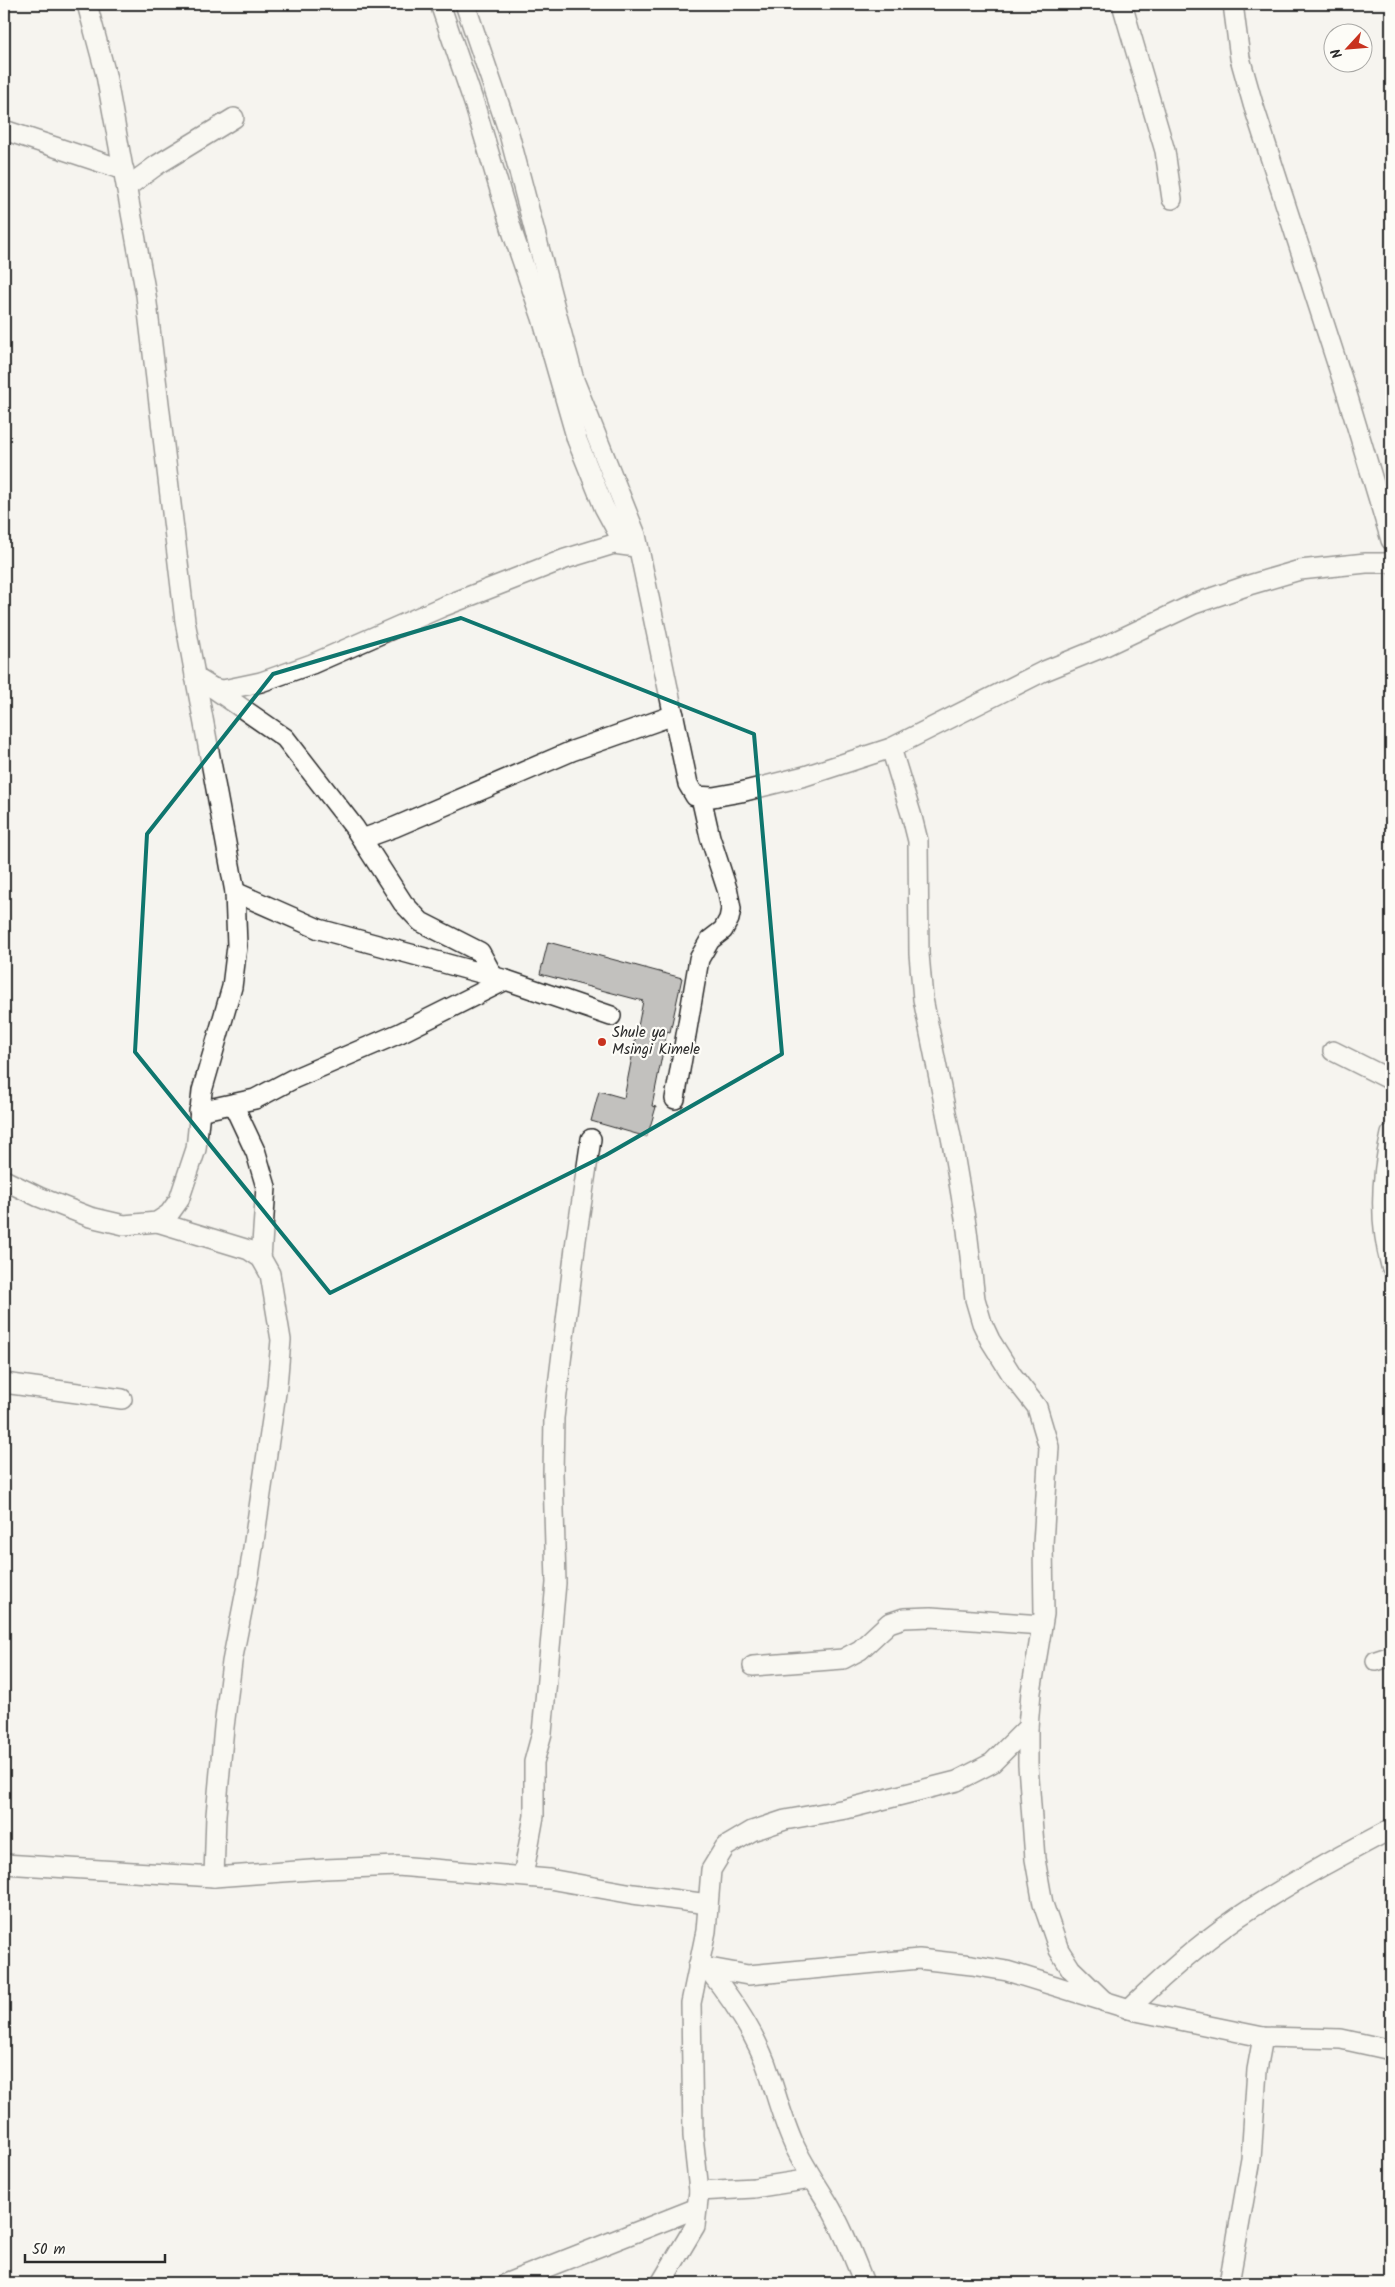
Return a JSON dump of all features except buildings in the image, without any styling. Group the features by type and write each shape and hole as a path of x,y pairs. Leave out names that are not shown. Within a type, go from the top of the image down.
{"street":[{"path":"87,4 106,75 146,295 185,621 235,892 237,946 232,987 213,1048 199,1111 196,1149 179,1200 169,1214 157,1222"},
{"path":"440,4 474,106 513,234 542,318 577,440 604,507 632,546"},
{"path":"465,4 508,130 574,380 632,546 674,715 688,784 695,796 701,797 741,792 796,778 890,748 1042,672 1102,648 1194,604 1248,585 1300,570 1366,563 1391,563"},
{"path":"1122,4 1165,152 1172,199"},
{"path":"1233,4 1240,58 1253,104 1347,394 1391,540"},
{"path":"4,130 125,178 157,165 234,118"},
{"path":"213,688 223,690 237,688 312,664 509,580 565,559 614,544 632,546"},
{"path":"195,677 284,738 316,776 362,839 402,903 421,922 480,952 500,978"},
{"path":"362,839 395,827 572,751 674,715"},
{"path":"890,748 910,809 918,841 919,954 923,999 952,1142 967,1230 975,1300 982,1323 990,1340 1012,1375 1037,1407 1049,1447 1043,1544 1044,1614 1031,1692 1028,1727 1028,1765 1035,1859 1043,1904 1059,1950 1072,1969 1105,2002"},
{"path":"675,1099 699,959 710,940 723,930 730,919 731,909 728,892 710,837 701,797"},
{"path":"235,892 319,929 500,978 611,1016"},
{"path":"199,1111 255,1099 293,1080 400,1033 500,978"},
{"path":"1333,1051 1391,1080"},
{"path":"233,1104 256,1153 266,1187 261,1258"},
{"path":"1391,1134 1386,1154 1382,1217 1383,1234 1391,1266"},
{"path":"524,1876 534,1816 534,1762 542,1733 556,1583 553,1474 554,1418 576,1240 591,1139"},
{"path":"4,1180 39,1197 90,1217 124,1225 157,1222 249,1250 261,1258 270,1274 281,1340 279,1368 250,1574 229,1690 216,1815 214,1877"},
{"path":"4,1383 122,1399"},
{"path":"753,1666 843,1659 860,1650 889,1623 904,1618 931,1617 1042,1625"},
{"path":"661,2283 695,2226 698,2200 693,2136 691,2003 703,1967 711,1870 725,1847 752,1831 785,1820 846,1809 957,1781 992,1764 1028,1727"},
{"path":"1129,2009 1165,1974 1250,1909 1300,1878 1391,1830"},
{"path":"4,1864 214,1877 398,1866 524,1876 708,1904"},
{"path":"703,1967 748,1975 919,1959 1006,1971 1129,2009 1264,2036 1341,2039 1391,2050"},
{"path":"703,1967 731,2000 757,2046 769,2072 786,2127 812,2179 827,2201 864,2283"},
{"path":"1229,2283 1251,2159 1257,2070 1264,2036"},
{"path":"507,2283 698,2200 754,2188 812,2179"}],"highlighted area":[{"path":"461,618 754,734 782,1054 606,1155 330,1293 135,1052 147,834 273,674"}],"place":[{"name":"Shule ya Msingi Kimele","path":"602,1042"}]}
